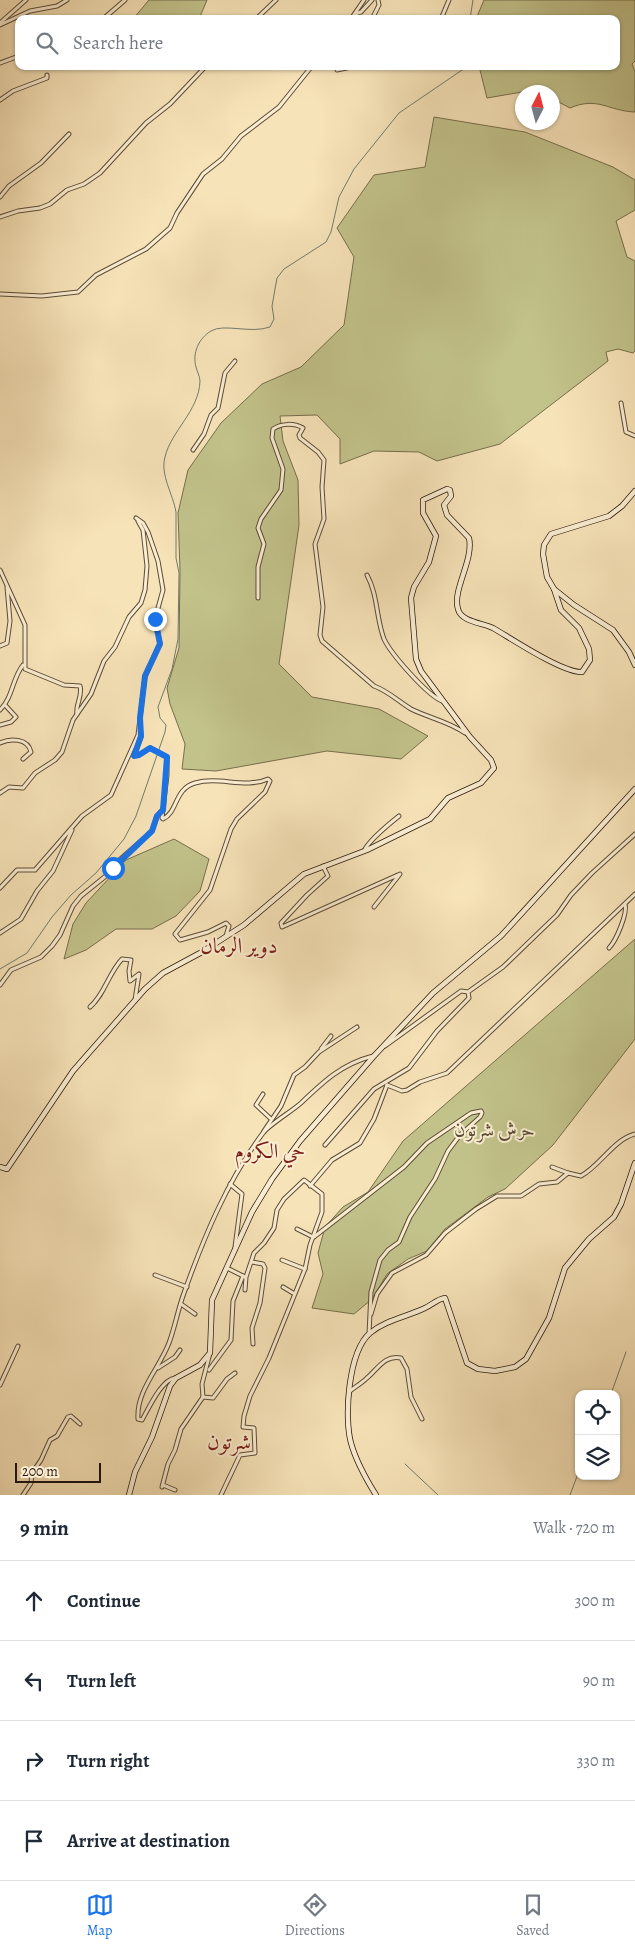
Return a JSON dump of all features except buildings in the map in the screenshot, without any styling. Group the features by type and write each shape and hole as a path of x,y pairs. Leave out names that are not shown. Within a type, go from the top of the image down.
{"street":[{"path":"0,24 26,0"},
{"path":"19,15 30,10 57,6 67,0"},
{"path":"107,15 124,0"},
{"path":"260,15 276,0"},
{"path":"354,14 364,0"},
{"path":"354,14 361,12 372,0"},
{"path":"374,15 379,4 378,0"},
{"path":"443,15 449,0"},
{"path":"0,24 15,17"},
{"path":"0,63 15,57"},
{"path":"0,217 18,210 40,208 50,204 67,190 84,184 100,173 146,123 170,104 202,70"},
{"path":"0,294 42,296 78,292 96,276 146,249 170,228 177,213 203,174 222,159 241,136 279,107 309,70"},
{"path":"0,100 13,91 42,81 47,78 47,75"},
{"path":"0,197 7,188 41,163 69,134"},
{"path":"193,450 204,434 211,415 218,408 225,373 235,361"},
{"path":"620,403 626,432 635,436"},
{"path":"258,598 258,567 264,544 258,528 261,519 281,490 283,469 272,438 273,429 279,425 297,424 304,428 299,435 300,438 318,452 324,460 322,487 324,519 315,547 323,607 320,635 324,644 374,686 384,689 412,709 452,724 470,737"},
{"path":"0,1168 7,1169 68,1076 163,972 225,938 244,925 304,874 364,851 430,819 448,798 481,783 489,776 494,768 492,760 470,737 418,667 410,598 414,587 427,568 436,536 423,513 423,500 447,489 450,490 451,496 444,505 445,512 469,538 469,553 457,600 457,609 462,616 490,627 547,658 582,672 590,660 589,649 579,628 561,610 547,577 543,559 544,545 548,537 609,516 622,506 635,491"},
{"path":"0,792 9,787 23,788 35,773 55,760 65,746 69,728 91,694 104,661 115,647 129,617 143,597 146,580 146,554 143,530 136,518 143,523 148,532 158,561 163,590 155,619 160,644 145,676 138,735 111,795 86,812 35,870 17,870 0,888"},
{"path":"0,570 25,625 25,669 64,685 80,686 81,700 77,707 78,714"},
{"path":"367,575 374,589 385,641 418,682 442,701"},
{"path":"0,646 7,643 10,621 7,584"},
{"path":"554,590 574,606 613,630 629,652 635,665"},
{"path":"0,710 10,698 18,671 24,665"},
{"path":"0,725 11,722 16,718 5,705"},
{"path":"140,725 141,736 134,756 150,748 167,757 162,818 166,819 184,788 194,783 220,780 257,783 270,781 265,792 237,819 231,829 210,890 175,934 180,940 208,932 226,922 228,923 228,932 225,938"},
{"path":"0,743 10,739 17,739 29,746 31,752 23,759"},
{"path":"175,1490 163,1486 181,1429 203,1398 202,1384 207,1372 210,1353 212,1300 252,1212 272,1179 300,1141 374,1056 433,994 501,936 635,789"},
{"path":"0,985 11,970 41,957 52,946 77,901 152,831 157,816 163,810"},
{"path":"364,851 368,842 376,838 399,816"},
{"path":"0,933 21,919 37,891 54,871 75,824"},
{"path":"384,1047 461,991 468,992 503,967 557,915 571,895 592,873 635,834"},
{"path":"323,866 328,876 281,923 282,927 400,874 374,907"},
{"path":"387,1084 402,1091 420,1082 447,1073 593,932 611,920 635,894"},
{"path":"609,948 616,940 618,928 626,912 625,904"},
{"path":"90,1008 100,998 112,971 122,959 129,958 130,981 139,974 135,1001"},
{"path":"325,1145 374,1089 387,1084 410,1068 437,1031 469,998 468,992"},
{"path":"319,1052 357,1027"},
{"path":"210,1353 200,1365 171,1379 162,1388 140,1420 137,1405 164,1356 187,1287 214,1216 230,1184 284,1101 291,1078 305,1067 331,1036"},
{"path":"264,1132 283,1119 335,1072 355,1060 374,1056"},
{"path":"310,1186 332,1160 360,1143 374,1120 387,1084"},
{"path":"263,1094 256,1105 271,1120"},
{"path":"313,1238 404,1167 427,1143 471,1113 481,1111 480,1117 460,1135 448,1151 435,1179 410,1217 399,1242 388,1250 380,1260 372,1283 369,1334"},
{"path":"552,1167 579,1177 591,1171 622,1140 635,1134"},
{"path":"376,1495 367,1480 351,1442 349,1392 358,1354 369,1334 384,1324 445,1298 449,1303 463,1356 470,1365 478,1369 494,1371 520,1365 526,1359 549,1318 565,1268 589,1239 616,1214 635,1163"},
{"path":"369,1320 377,1294 392,1272 426,1255 445,1234 476,1209 496,1196 521,1196 539,1184 557,1182 568,1174"},
{"path":"207,1372 231,1340 233,1301 256,1250 264,1243 274,1228 275,1214 284,1199 304,1180 324,1197 322,1212 304,1269 268,1358 246,1406 243,1427 254,1428 256,1453 240,1455 221,1495"},
{"path":"230,1184 242,1194 236,1249"},
{"path":"297,1229 313,1238"},
{"path":"282,1260 304,1269"},
{"path":"252,1262 263,1264 265,1268 260,1303 252,1328 252,1344"},
{"path":"227,1268 245,1277"},
{"path":"155,1275 187,1287"},
{"path":"245,1277 245,1290"},
{"path":"283,1287 293,1293"},
{"path":"181,1304 195,1314"},
{"path":"0,1385 18,1346"},
{"path":"156,1369 175,1357 180,1350"},
{"path":"349,1392 383,1362 397,1357 401,1358 407,1369 411,1397 422,1419"},
{"path":"203,1398 213,1398 227,1379 235,1373"},
{"path":"129,1495 135,1472 152,1437 164,1397 176,1378"},
{"path":"23,1495 32,1484 32,1473 41,1460 50,1440 57,1436 68,1417 71,1416 80,1424"}],"green space":[{"path":"149,0 207,0 201,15 136,15"},
{"path":"484,0 635,0 635,61 632,64 635,72 635,112 588,103 570,108 560,103 560,85 515,85 515,93 487,98 480,70 620,70 620,15 478,15"},
{"path":"434,117 525,132 613,167 635,180 635,210 616,221 627,257 635,261 635,351 633,353 618,349 606,352 608,361 500,444 437,461 419,452 374,451 340,464 340,439 317,415 280,416 283,441 298,480 299,525 279,664 312,697 379,709 428,736 401,759 327,751 216,771 182,769 185,744 170,704 167,688 179,648 180,570 178,513 188,470 221,423 262,384 301,367 344,325 354,257 337,228 374,175 425,167"},
{"path":"174,839 209,859 200,891 176,916 152,929 116,929 86,950 64,959 73,924 86,903 126,860"},
{"name":"حرش شرتون","path":"635,939 635,1039 553,1145 505,1189 488,1197 445,1229 427,1251 408,1259 387,1274 372,1299 354,1314 312,1308 323,1274 318,1253 325,1227 343,1207 368,1192 403,1141"}],"waterway":[{"path":"471,15 473,0"},
{"path":"0,969 27,953 52,917 71,895 96,873 124,839 136,816 165,732 166,725 160,718 158,707 172,669 178,639 179,573 176,558 176,512 165,478 164,464 168,447 195,402 198,392 200,379 195,362 197,346 207,334 216,329 262,329 270,327 274,319 272,306 277,278 284,269 326,242 331,232 339,197 354,169 399,113 462,70"},
{"path":"612,1390 626,1352"},
{"path":"405,1464 438,1495"},
{"path":"570,1495 576,1480"}],"district":[{"name":"دوير الرمان","path":"239,945"},
{"name":"حي الكروم","path":"270,1151"},
{"name":"شرتون","path":"229,1441"}],"route":[{"path":"113,868 118,861 152,831 157,816 163,810 167,757 150,748 134,756 142,732 140,718 145,676 160,644 155,619"}]}
